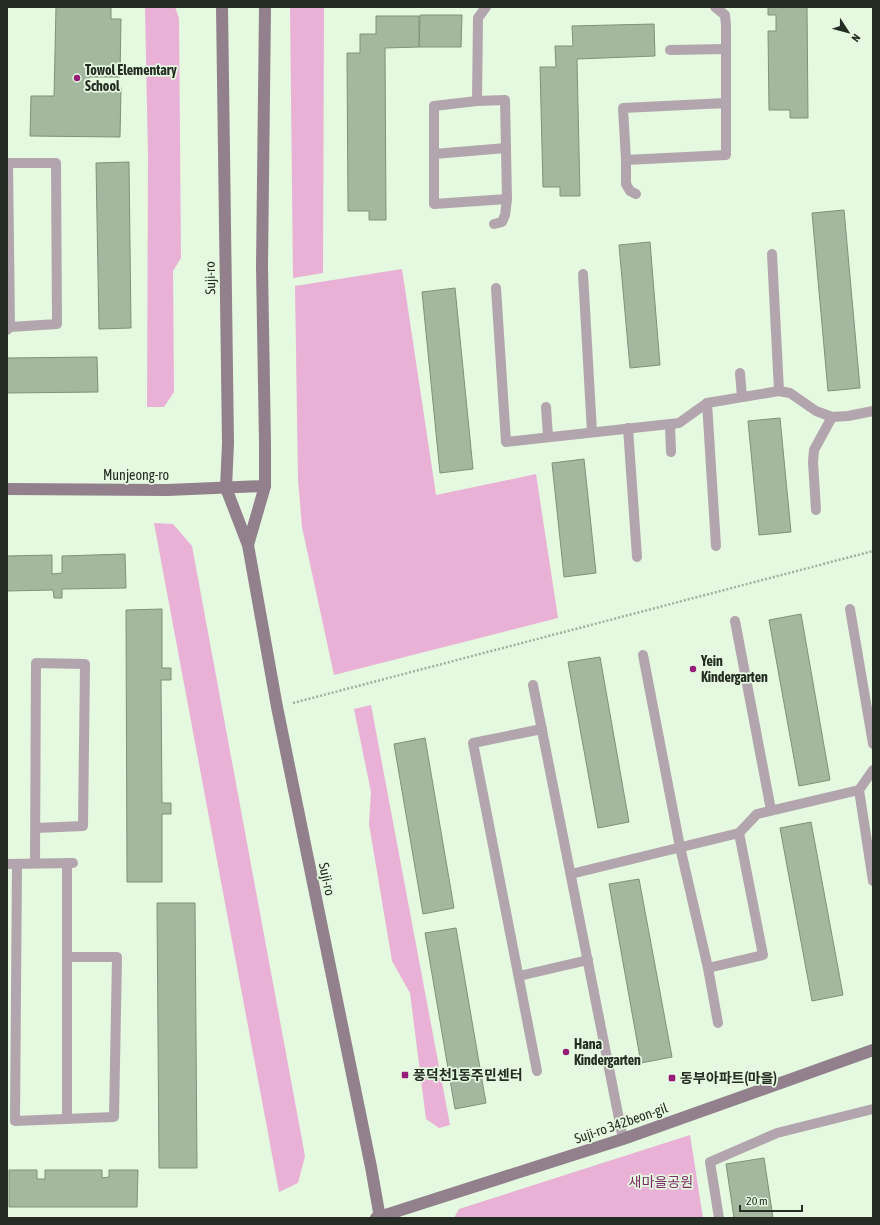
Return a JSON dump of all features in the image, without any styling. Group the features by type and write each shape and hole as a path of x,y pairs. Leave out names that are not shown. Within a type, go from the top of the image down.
{"main road":[{"name":"Suji-ro","path":"222,7 228,443 226,488 248,545 277,707 371,1167 378,1218"},
{"name":"Suji-ro","path":"248,545 265,486 266,444 262,267 264,7"},
{"name":"Munjeong-ro","path":"7,489 167,490 265,486"},
{"name":"Suji-ro 342beon-gil","path":"378,1218 623,1139 873,1050"}],"lane":[{"path":"477,101 478,18 486,7"},
{"path":"626,160 726,155 725,15 715,7"},
{"path":"670,50 726,49"},
{"path":"494,224 502,222 505,215 507,199 505,100 477,101 434,106 434,204 507,199"},
{"path":"636,194 630,191 626,184 623,108 726,104"},
{"path":"434,154 506,148"},
{"path":"8,163 56,163 57,324 8,329 8,163"},
{"path":"772,254 779,391"},
{"path":"583,274 592,432"},
{"path":"496,288 506,442 679,423 707,403 779,391 790,393 816,411 832,417 848,416 873,411"},
{"path":"740,373 742,398"},
{"path":"707,403 716,546"},
{"path":"546,407 548,437"},
{"path":"816,510 813,462 814,450 832,417"},
{"path":"670,424 671,452"},
{"path":"628,428 637,557"},
{"path":"850,608 873,744"},
{"path":"735,622 771,810"},
{"path":"643,655 680,847 708,968 718,1023"},
{"path":"36,828 84,826 85,664 36,663 36,828 36,863"},
{"path":"533,685 623,1139"},
{"path":"537,1071 473,743 542,728"},
{"path":"571,874 739,833 756,814 859,790 873,770"},
{"path":"859,790 873,881"},
{"path":"708,968 763,955 739,833"},
{"path":"67,957 117,957 114,1117 67,1119 15,1121 12,864 70,863 67,957 67,1119"},
{"path":"518,976 588,960"},
{"path":"719,1218 710,1162 777,1134 873,1109"}],"path":[{"path":"277,707 873,551"}],"green space":[{"path":"145,7 175,7 179,18 181,258 173,271 174,392 164,407 147,407 148,157"},
{"path":"290,7 324,7 323,273 293,278"},
{"path":"402,269 436,495 536,474 558,618 334,675 302,527 298,480 295,286"},
{"path":"154,523 173,524 192,546 305,1156 298,1183 279,1192"},
{"path":"371,705 450,1125 439,1128 426,1119 410,993 392,961 369,824 371,792 354,709"},
{"name":"새마을공원","path":"690,1135 703,1218 454,1218 459,1209"}],"building":[{"path":"56,7 111,7 111,19 121,19 120,77 89,77 89,88 121,88 120,137 30,136 31,96 54,96"},
{"path":"768,7 807,7 808,118 790,118 790,110 769,110 768,31 776,31 776,15 768,15"},
{"path":"420,15 462,15 461,47 419,47"},
{"path":"376,16 419,16 419,47 385,48 386,220 369,220 369,211 348,211 347,53 360,53 360,34 376,34"},
{"path":"654,24 655,56 577,59 580,196 560,196 560,187 543,187 540,67 556,67 555,46 573,46 572,26"},
{"path":"129,162 131,328 99,329 96,163"},
{"path":"844,210 860,388 828,391 812,213"},
{"path":"650,242 660,365 630,368 619,245"},
{"path":"455,288 473,469 440,473 422,292"},
{"path":"97,357 98,392 7,393 7,358"},
{"path":"780,418 791,532 759,535 748,421"},
{"path":"584,459 596,573 564,577 552,463"},
{"path":"125,554 126,588 62,589 62,598 54,598 53,590 7,591 7,556 52,555 52,574 62,573 62,556"},
{"path":"162,609 162,668 171,668 171,680 161,680 162,803 171,803 171,814 162,814 162,882 127,882 126,610"},
{"path":"801,614 830,780 799,786 769,620"},
{"path":"600,657 629,822 598,828 568,662"},
{"path":"425,738 454,908 423,914 394,744"},
{"path":"811,822 843,995 812,1001 780,828"},
{"path":"639,879 672,1057 641,1063 609,884"},
{"path":"157,903 195,903 197,1168 159,1168"},
{"path":"456,928 486,1103 455,1109 425,933"},
{"path":"764,1158 773,1218 734,1218 726,1164"},
{"path":"9,1170 37,1170 37,1179 45,1179 45,1170 102,1170 102,1178 109,1177 109,1170 138,1170 137,1207 9,1207"}],"place":[{"name":"Towol Elementary School","path":"77,78"},
{"name":"Yein Kindergarten","path":"693,669"},
{"name":"Hana Kindergarten","path":"566,1052"},
{"name":"풍덕천1동주민센터","path":"405,1075"},
{"name":"동부아파트(마을)","path":"672,1078"}]}
